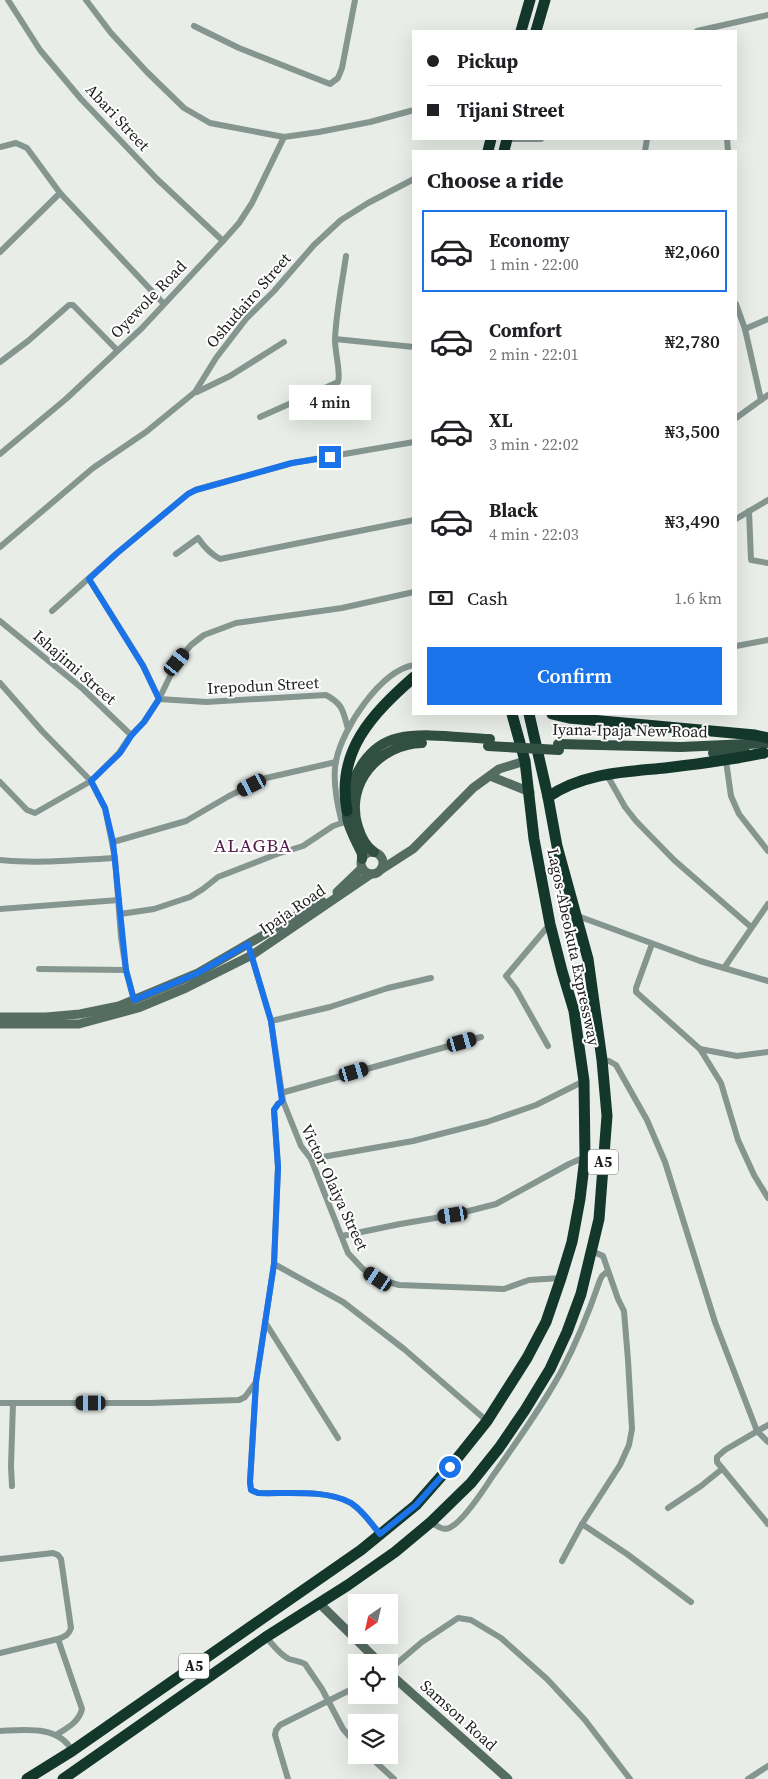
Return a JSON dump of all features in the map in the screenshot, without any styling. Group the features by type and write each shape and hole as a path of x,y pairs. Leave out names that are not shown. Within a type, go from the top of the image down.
{"highway":[{"path":"521,30 530,0"},
{"path":"536,30 545,0"},
{"path":"346,818 344,785 348,763 356,742 385,702 412,679"},
{"name":"Lagos-Abeokuta Expressway","path":"26,1779 72,1751 361,1550 416,1505 487,1421 527,1358 546,1322 572,1242 580,1199 585,1157 584,1081 574,1011 550,924 534,839 525,762 512,715"},
{"name":"Lagos-Abeokuta Expressway","path":"70,1777 266,1637 320,1604 395,1552 431,1522 471,1484 499,1448 550,1369 567,1332 581,1294 599,1219 606,1116 602,1060 588,959 557,846 529,715"},
{"path":"574,716 755,735 768,738"},
{"path":"548,797 574,784 594,777 726,761 767,750"}],"main road":[{"name":"Iyana-Ipaja New Road","path":"346,818 350,788 358,768 366,758 386,742 397,738 423,736 621,753 767,750"},
{"name":"Iyana-Ipaja New Road","path":"377,854 367,847 358,829 355,816 356,794 360,782 365,772 374,762 398,746 415,743 489,742"},
{"path":"346,818 362,854 362,864 365,871 371,874 377,873 429,834 459,801 490,776 506,766 525,762"},
{"path":"490,776 530,792"},
{"path":"362,864 365,854 407,852"},
{"path":"377,854 384,862 382,869"},
{"name":"Ipaja Road","path":"0,1017 46,1017 80,1014 118,1006 198,973 338,891 362,864"},
{"name":"Ipaja Road","path":"0,1024 79,1024 118,1014 186,988 252,955 371,874"},
{"path":"320,1604 371,1654"},
{"name":"Samson Road","path":"398,1679 508,1779"}],"street":[{"name":"Abari Street","path":"8,0 40,50 81,98 157,179 223,241"},
{"path":"86,0 111,33 147,72 184,108 210,123 284,137 370,122 412,111"},
{"path":"194,26 240,48 330,84 338,78 342,68 355,0"},
{"path":"713,30 768,15"},
{"name":"Oyewole Road","path":"0,454 66,400 142,328 223,241 239,223 252,203 284,137"},
{"path":"0,147 16,143 27,148 60,193 164,304"},
{"name":"Oshudairo Street","path":"0,547 94,468 146,432 195,392 216,358 246,319 274,291 314,245 341,220 368,203 412,180"},
{"path":"0,252 60,193"},
{"path":"260,417 338,382 340,376 337,366 335,339 346,256"},
{"path":"0,362 22,346 69,305 73,305 117,350"},
{"path":"737,307 746,330 761,400"},
{"path":"746,330 768,318"},
{"path":"335,339 412,346"},
{"path":"195,392 230,376 284,342"},
{"path":"737,417 768,395"},
{"path":"52,611 116,554 188,494 196,490 292,463 412,442"},
{"path":"737,518 768,500"},
{"path":"749,511 751,560 768,563"},
{"path":"176,554 198,538 214,556 222,559 412,520"},
{"path":"89,579 143,666 159,699"},
{"path":"0,782 27,810 35,813 91,781 120,753 131,736 144,722 159,699 177,662 191,645 204,635 236,623 342,608 412,592"},
{"name":"Ishajimi Street","path":"0,621 83,689 131,736"},
{"path":"737,646 768,640"},
{"path":"120,914 154,909 190,897 204,889 218,877 303,846 346,818 337,804 336,762 348,729 357,712 382,683 406,667 412,666"},
{"path":"0,683 42,731 91,781 105,808 113,842 126,970 134,1000"},
{"name":"Irepodun Street","path":"159,699 206,702 326,695 336,700 343,708 348,729"},
{"path":"726,761 731,796 739,814 768,851"},
{"path":"113,842 186,821 228,796 266,778 336,762"},
{"path":"607,775 625,807 636,821 674,860 751,928"},
{"path":"0,860 18,862 115,858"},
{"path":"0,908 119,900"},
{"path":"724,968 768,904"},
{"path":"576,915 652,944 768,981"},
{"path":"548,1046 516,989 506,976 550,924"},
{"name":"Victor Olaiya Street","path":"248,944 271,1021 282,1101 301,1146 311,1159 348,1253 363,1269 378,1279 399,1285 504,1289 530,1280 561,1278"},
{"path":"652,944 636,992 700,1049 721,1083 738,1140 754,1175 768,1196"},
{"path":"39,969 126,970"},
{"path":"271,1021 330,1007 388,988 431,978"},
{"path":"281,1093 481,1036"},
{"path":"700,1049 737,1056 768,1052"},
{"path":"602,1060 610,1060 616,1065 657,1142 668,1171 715,1322 758,1431 768,1442"},
{"path":"311,1159 412,1141 487,1122 536,1105 584,1081"},
{"path":"282,1101 274,1110 278,1167 274,1264 256,1382 251,1490 258,1493 332,1495 350,1503 363,1513 379,1535"},
{"path":"342,1236 453,1215 496,1204 585,1157"},
{"path":"562,1561 582,1524 620,1465 630,1445 632,1429 624,1311 603,1256 592,1251"},
{"path":"274,1264 343,1302 404,1349 487,1421"},
{"path":"431,1522 445,1529 451,1528 484,1489 561,1372 585,1321 600,1280 608,1271"},
{"path":"265,1322 338,1438"},
{"path":"0,1403 239,1400 245,1397 256,1382"},
{"path":"12,1486 13,1403"},
{"path":"768,1425 724,1450 718,1457 717,1462 768,1524"},
{"path":"668,1508 722,1469"},
{"path":"582,1524 627,1554 691,1602"},
{"path":"0,1559 53,1553 58,1555 61,1560 71,1628 66,1636 58,1639 0,1653"},
{"path":"398,1663 422,1642 458,1618 472,1620 501,1638 547,1679 585,1720 630,1779"},
{"path":"266,1637 282,1655 305,1664 348,1735"},
{"path":"56,1735 77,1720 82,1710 58,1639"},
{"path":"288,1779 275,1735 276,1730 280,1725 348,1691"},
{"path":"0,1731 28,1731 56,1735 64,1739 72,1751"},
{"path":"378,1764 394,1779"},
{"path":"748,1779 768,1766"}],"district":[{"name":"ALAGBA","path":"253,845"}],"route":[{"path":"330,457 292,463 196,490 188,494 89,579 143,666 159,699 120,753 91,781 101,798 109,820 118,879 126,970 134,1000 198,973 248,944 271,1021 282,1101 274,1110 278,1167 274,1264 256,1382 251,1490 258,1493 332,1495 350,1503 363,1513 380,1534 416,1505 450,1467"}]}
